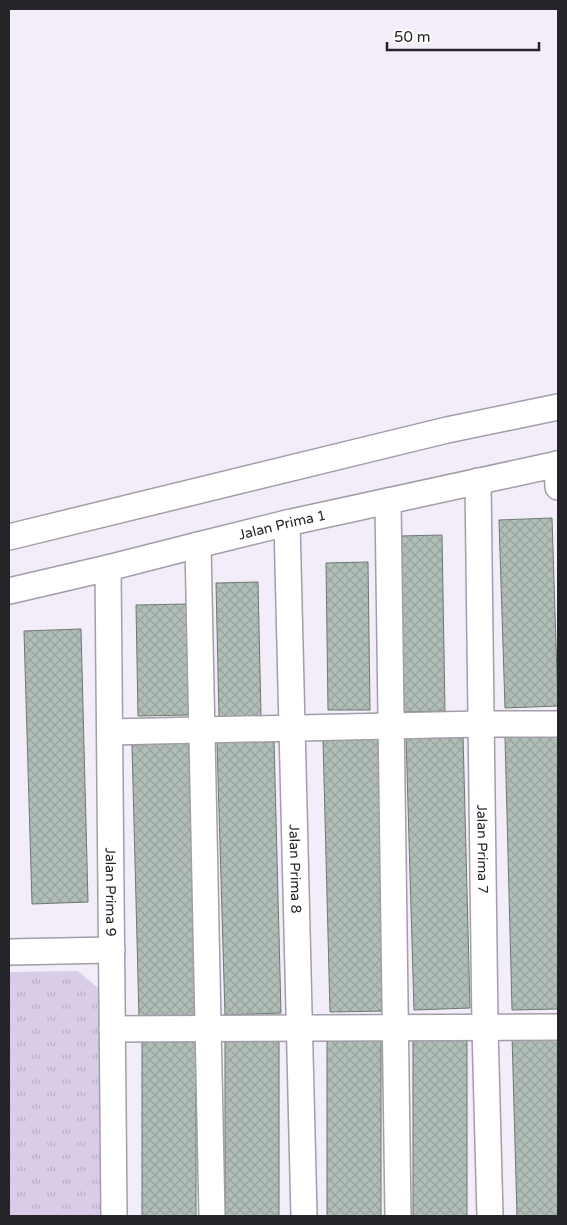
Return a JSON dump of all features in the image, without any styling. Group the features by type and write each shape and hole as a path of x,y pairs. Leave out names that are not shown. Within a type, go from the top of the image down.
{"street":[{"path":"9,537 438,433 558,407"},
{"name":"Jalan Prima 1","path":"9,591 287,523 478,481 558,472"},
{"name":"Jalan Prima 7","path":"478,481 485,1028 490,1216"},
{"path":"388,501 398,1216"},
{"name":"Jalan Prima 8","path":"287,523 304,1216"},
{"path":"198,545 212,1216"},
{"name":"Jalan Prima 9","path":"108,568 114,1216"},
{"path":"110,732 558,724"},
{"path":"9,952 112,950"},
{"path":"112,1029 558,1027"}],"green space":[{"path":"78,971 99,989 100,1216 9,1216 9,972"}],"building":[{"path":"552,518 558,706 505,708 499,520"},
{"path":"442,535 445,711 403,712 400,536"},
{"path":"368,562 370,710 328,710 326,563"},
{"path":"258,582 261,716 219,717 216,583"},
{"path":"187,604 189,715 138,716 136,605"},
{"path":"81,629 88,902 32,904 24,631"},
{"path":"463,735 470,1008 414,1010 406,737"},
{"path":"558,736 558,1009 512,1010 505,737"},
{"path":"380,738 386,1011 330,1012 323,740"},
{"path":"274,740 281,1013 225,1015 217,742"},
{"path":"189,743 196,1016 139,1017 132,745"},
{"path":"558,1033 558,1216 517,1216 512,1035"},
{"path":"327,1037 381,1037 381,1216 327,1216"},
{"path":"413,1038 467,1038 467,1216 413,1216"},
{"path":"142,1039 196,1039 196,1216 142,1216"},
{"path":"225,1039 279,1039 279,1216 225,1216"}]}
